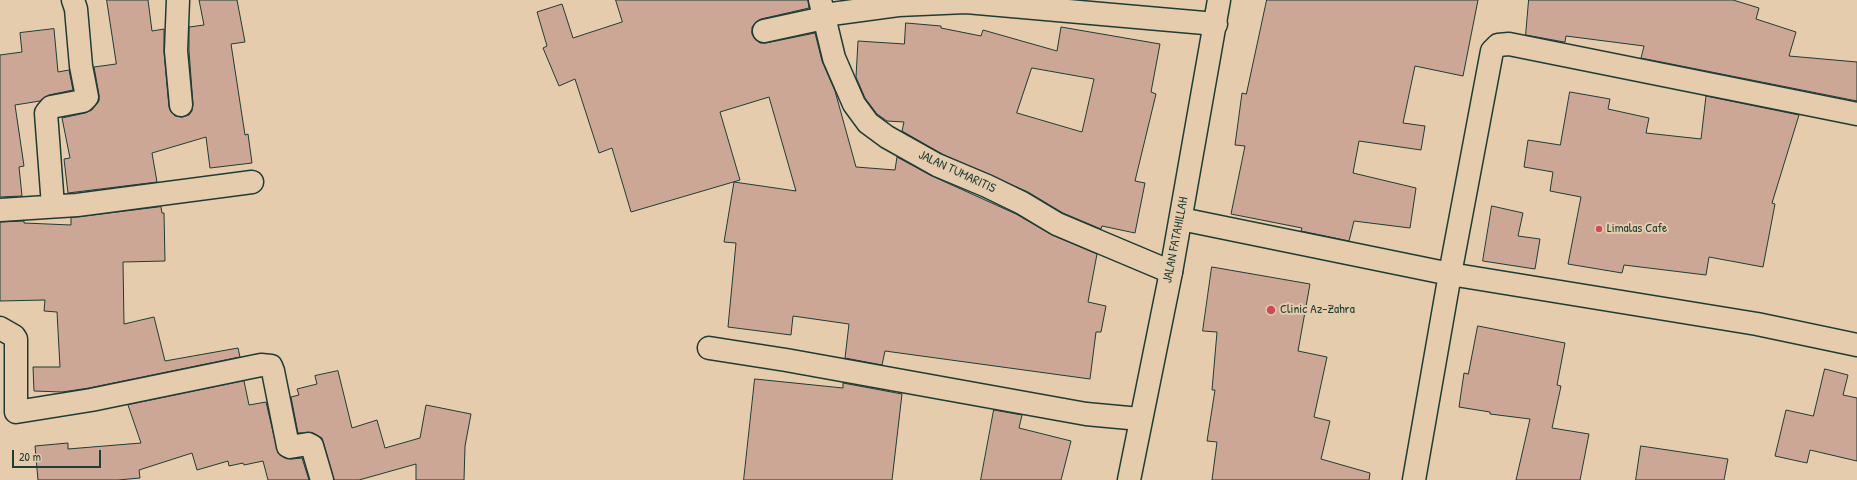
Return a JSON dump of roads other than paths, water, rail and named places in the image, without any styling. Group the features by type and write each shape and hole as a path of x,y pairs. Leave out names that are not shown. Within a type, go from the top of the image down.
{"street":[{"path":"52,206 46,113 51,107 83,101 87,97 80,66 74,0"},
{"path":"178,0 176,51 181,104"},
{"name":"JALAN FATAHILLAH","path":"1129,480 1140,419 1171,272 1220,0"},
{"path":"764,32 822,11 898,5 966,2 1216,24"},
{"name":"JALAN TUMARITIS","path":"822,11 834,58 854,104 868,123 887,137 937,165 987,186 1022,203 1057,224 1171,272"},
{"path":"1414,480 1450,274 1492,51 1498,44 1509,44 1857,114"},
{"path":"0,210 52,206 252,182"},
{"path":"1180,220 1450,274 1757,324 1857,345"},
{"path":"0,328 14,336 16,339 8,413 91,400 239,369 268,365 273,371 288,446 308,444 312,446 322,480"},
{"path":"709,348 786,360 1086,414 1140,419"}],"place":[{"name":"Limalas Cafe","path":"1599,229"},
{"name":"Clinic Az-Zahra","path":"1271,310"}]}
